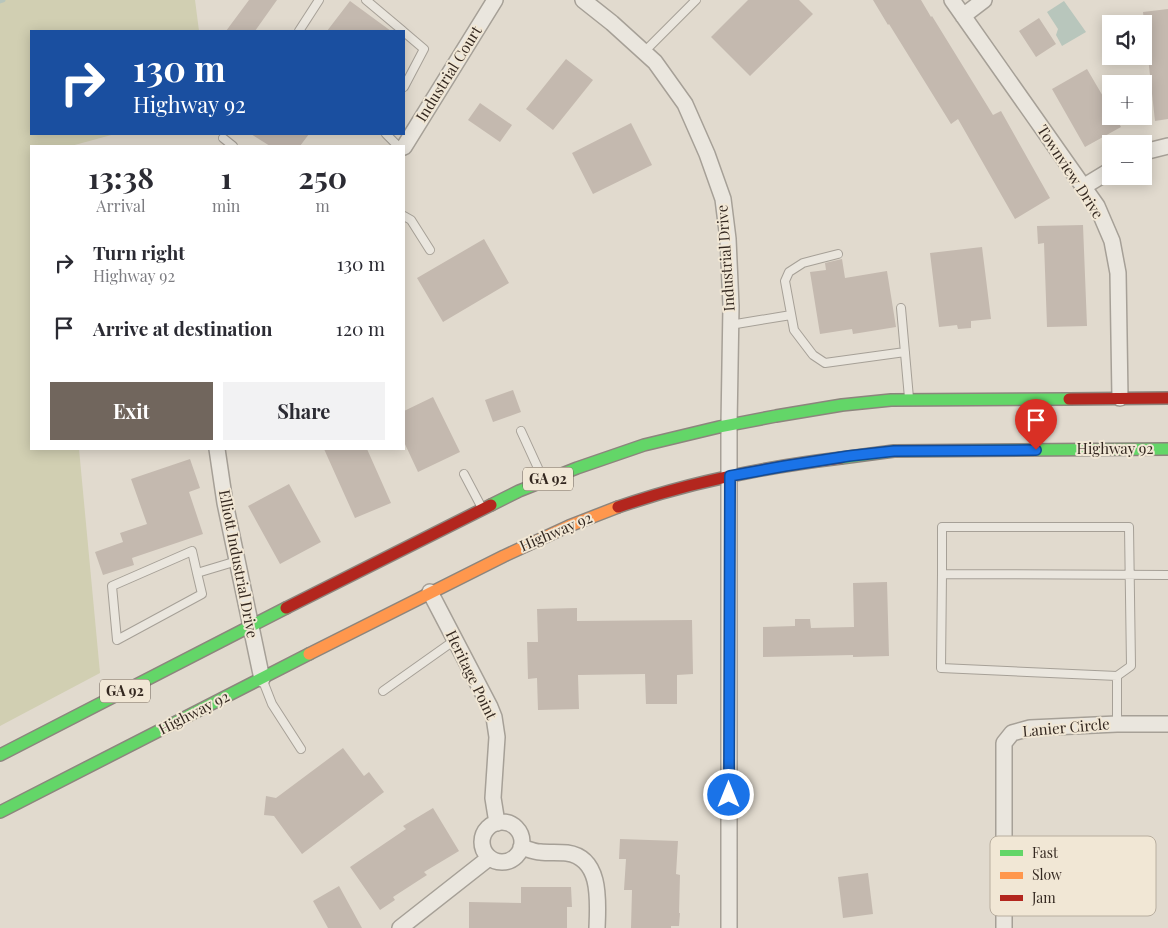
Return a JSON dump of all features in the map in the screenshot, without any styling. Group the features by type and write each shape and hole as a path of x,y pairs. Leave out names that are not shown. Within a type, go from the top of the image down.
{"main road":[{"name":"GA 92","path":"0,755 378,561 519,491 577,468 644,445 776,416 842,405 891,400 1168,398"},
{"name":"Highway 92","path":"0,812 430,592 540,538 594,516 659,494 730,476 830,458 894,451 1168,449"}],"street":[{"name":"Industrial Court","path":"405,145 495,0"},
{"name":"Industrial Drive","path":"583,0 655,62 685,104 707,154 723,198 728,240 730,325 729,928"},
{"name":"Townview Drive","path":"952,0 1097,206 1112,241 1118,273 1120,398"},
{"path":"963,16 984,0"},
{"path":"1152,150 1168,146"},
{"path":"1083,187 1102,175"},
{"name":"Elliott Industrial Drive","path":"216,450 250,627 262,679"},
{"name":"Heritage Point","path":"430,592 494,717 497,736 493,798 497,822"},
{"name":"Lanier Circle","path":"1004,836 1004,743 1012,733 1030,728 1168,724"},
{"path":"497,822 504,822 516,828 522,840 522,847 514,859 500,863 489,858 484,853 481,841 486,829 497,822"},
{"path":"522,847 539,852 573,854 586,862 590,868 597,892 597,928"},
{"path":"400,928 489,858"}],"lane":[{"path":"299,30 319,0"},
{"path":"366,0 403,30"},
{"path":"644,52 696,0"},
{"path":"405,32 424,48 405,83"},
{"path":"387,135 397,145"},
{"path":"223,138 232,145"},
{"path":"405,217 411,220 430,250"},
{"path":"838,254 803,263 789,272 785,281 794,330 812,355 825,363 905,352"},
{"path":"901,308 910,400"},
{"path":"730,325 791,315"},
{"path":"521,431 544,481"},
{"path":"464,474 483,509"},
{"path":"942,527 1129,527 1131,666 1117,676 941,668 942,574 942,527"},
{"path":"192,551 197,573 202,594 117,640 112,586 192,551"},
{"path":"197,573 237,561"},
{"path":"942,574 1168,575"},
{"path":"384,691 455,640"},
{"path":"1117,676 1117,724"},
{"path":"262,679 272,704 301,749"}],"shaded area":[{"path":"0,0 195,0 199,30 30,30 30,135 111,135 75,145 30,145 30,450 79,450 100,673 0,726"},
{"path":"1064,1 1086,32 1062,46 1056,35 1058,29 1047,12"}],"building":[{"path":"249,0 277,0 256,30 227,30"},
{"path":"748,0 799,0 813,14 750,76 711,37"},
{"path":"873,0 921,0 993,115 1001,111 1050,198 1015,219 958,119 951,124"},
{"path":"350,1 390,30 328,30"},
{"path":"1168,9 1168,119 1155,121 1152,75 1150,75 1149,65 1152,65 1152,15 1143,15 1143,12"},
{"path":"1039,18 1056,44 1036,57 1019,31"},
{"path":"566,59 593,80 553,130 526,109"},
{"path":"1087,69 1102,95 1102,125 1120,125 1121,127 1107,135 1102,135 1102,138 1085,147 1052,89"},
{"path":"480,103 512,125 500,142 468,120"},
{"path":"631,123 652,165 593,194 572,153"},
{"path":"253,135 308,135 301,145 268,145"},
{"path":"1083,225 1087,326 1047,327 1044,243 1038,244 1037,226"},
{"path":"484,239 509,283 443,322 417,278"},
{"path":"982,247 991,319 971,321 971,328 958,329 957,325 939,327 930,253"},
{"path":"842,259 845,278 887,271 896,327 853,334 852,329 820,334 810,272 826,270 825,263"},
{"path":"513,390 521,412 493,422 485,400"},
{"path":"433,397 460,452 418,472 405,444 405,411"},
{"path":"324,450 367,450 391,503 355,518"},
{"path":"190,459 200,488 189,492 203,534 132,558 134,565 103,575 95,552 123,542 120,533 147,524 131,479"},
{"path":"289,484 321,542 280,564 248,506"},
{"path":"887,582 889,656 763,657 763,627 795,626 795,619 810,619 811,628 854,627 853,583"},
{"path":"577,608 577,621 692,620 693,674 677,675 677,704 646,704 645,674 578,675 579,709 538,710 537,678 528,679 527,642 538,642 537,609"},
{"path":"343,748 364,776 369,772 384,792 302,854 274,816 264,815 266,796 276,798"},
{"path":"433,808 459,851 424,872 427,875 393,897 395,900 380,910 350,867 406,829 403,826"},
{"path":"620,839 678,841 676,874 680,875 679,926 671,926 671,928 631,928 632,890 624,890 626,859 619,859"},
{"path":"868,873 873,914 843,918 838,877"},
{"path":"339,886 362,928 328,928 313,901"},
{"path":"521,887 571,887 572,907 567,907 567,928 469,928 469,902 521,903"}],"traffic: fast":[{"path":"491,505 519,491 577,468 644,445 776,416 842,405 891,400 1069,399"},
{"path":"841,458 894,451 1168,449"},
{"path":"0,755 286,608"},
{"path":"0,812 309,654"}],"traffic: slow":[{"path":"309,654 504,556 569,526 618,507"}],"traffic: jam":[{"path":"1069,399 1168,398"},
{"path":"618,507 700,483 785,466 841,458"},
{"path":"286,608 491,505"}],"route":[{"path":"729,795 730,476 849,456 894,451 1036,450"}]}
